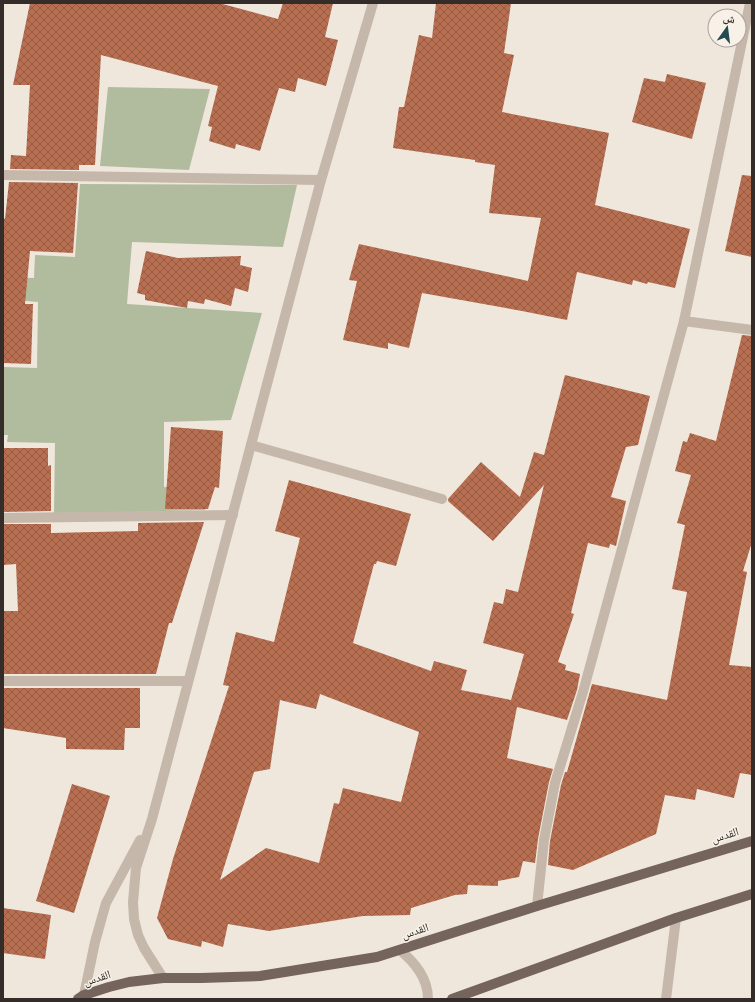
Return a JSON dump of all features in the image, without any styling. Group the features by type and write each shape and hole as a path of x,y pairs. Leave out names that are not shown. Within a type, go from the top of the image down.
{"main road":[{"name":"القدس","path":"82,998 109,987 129,982 163,978 260,976 377,957 537,906 752,841"},
{"path":"452,999 676,918 752,894"}],"street":[{"path":"163,978 144,948 138,935 134,919 133,902 136,868 152,819 321,180 373,3"},
{"path":"537,906 544,840 555,783 583,692 684,322 750,3"},
{"path":"3,175 321,180"},
{"path":"684,322 752,330"},
{"path":"251,445 442,500"},
{"path":"3,518 232,515"},
{"path":"3,681 188,681"},
{"path":"82,998 106,903 152,819"},
{"path":"666,999 676,918"},
{"path":"400,950 412,960 420,970 426,985 428,999"}],"green space":[{"path":"108,87 210,89 189,170 100,166"},
{"path":"80,184 297,185 283,247 132,242 127,304 262,313 231,420 164,422 164,487 211,490 205,510 54,514 55,443 7,442 8,435 3,435 3,367 37,368 38,302 3,299 3,277 34,278 35,255 75,257"}],"building":[{"path":"30,3 219,3 278,19 283,3 333,3 325,37 338,40 326,86 298,78 295,92 279,88 260,151 236,144 235,149 209,141 212,127 208,126 218,86 101,55 95,165 79,165 79,170 10,169 11,155 26,156 30,85 13,85"},
{"path":"436,3 511,3 504,53 514,55 502,112 609,133 595,205 690,229 675,288 648,282 647,284 633,280 632,285 577,272 567,320 422,293 409,348 388,343 388,349 343,340 357,281 349,280 359,244 528,281 541,218 489,213 495,165 475,162 475,160 393,148 399,107 404,107 419,35 432,38"},
{"path":"667,74 706,83 692,139 632,122 644,78 665,82"},
{"path":"742,175 752,176 752,257 725,251"},
{"path":"9,182 78,183 73,253 30,251 25,304 33,304 31,364 3,363 3,218 5,219"},
{"path":"146,251 178,258 241,256 240,265 252,268 248,292 235,288 231,306 205,299 204,304 188,301 187,308 145,300 145,295 137,293"},
{"path":"742,335 752,336 752,542 743,571 747,572 729,665 752,667 752,775 740,773 734,798 697,789 695,800 665,795 656,834 573,870 548,865 550,841 561,785 565,772 567,772 592,684 667,700 687,592 672,589 685,525 677,523 691,475 675,471 683,441 687,442 690,433 716,441"},
{"path":"565,375 650,396 638,445 626,447 611,497 626,501 616,546 610,544 609,548 588,543 571,613 574,614 558,662 566,665 565,670 580,674 577,690 567,720 517,707 507,758 553,769 538,839 535,863 523,861 519,877 498,881 498,886 468,885 467,894 455,895 411,908 410,915 363,916 269,931 228,924 223,947 202,941 201,947 168,939 157,918 173,859 229,686 223,685 236,632 274,642 300,538 275,531 289,480 411,514 396,566 377,561 376,564 374,564 353,643 431,671 434,661 467,670 461,690 511,700 524,654 483,643 494,602 503,604 506,589 518,592 544,485 493,541 448,501 448,499 481,462 520,497 534,452 544,455","holes":["320,694 419,732 401,802 343,788 339,804 334,803 319,863 266,848 220,880 254,772 270,769 280,700 316,709"]},
{"path":"171,427 223,431 219,488 215,487 208,509 165,509"},
{"path":"3,448 48,448 48,466 51,465 51,511 3,512"},
{"path":"204,522 172,623 169,623 156,674 3,674 3,611 18,611 16,564 3,565 3,524 51,524 51,533 138,531 138,523"},
{"path":"3,688 140,688 140,728 125,728 124,750 66,749 66,738 3,728"},
{"path":"72,784 110,796 74,913 36,901"},
{"path":"3,908 51,915 45,959 3,953"}]}
